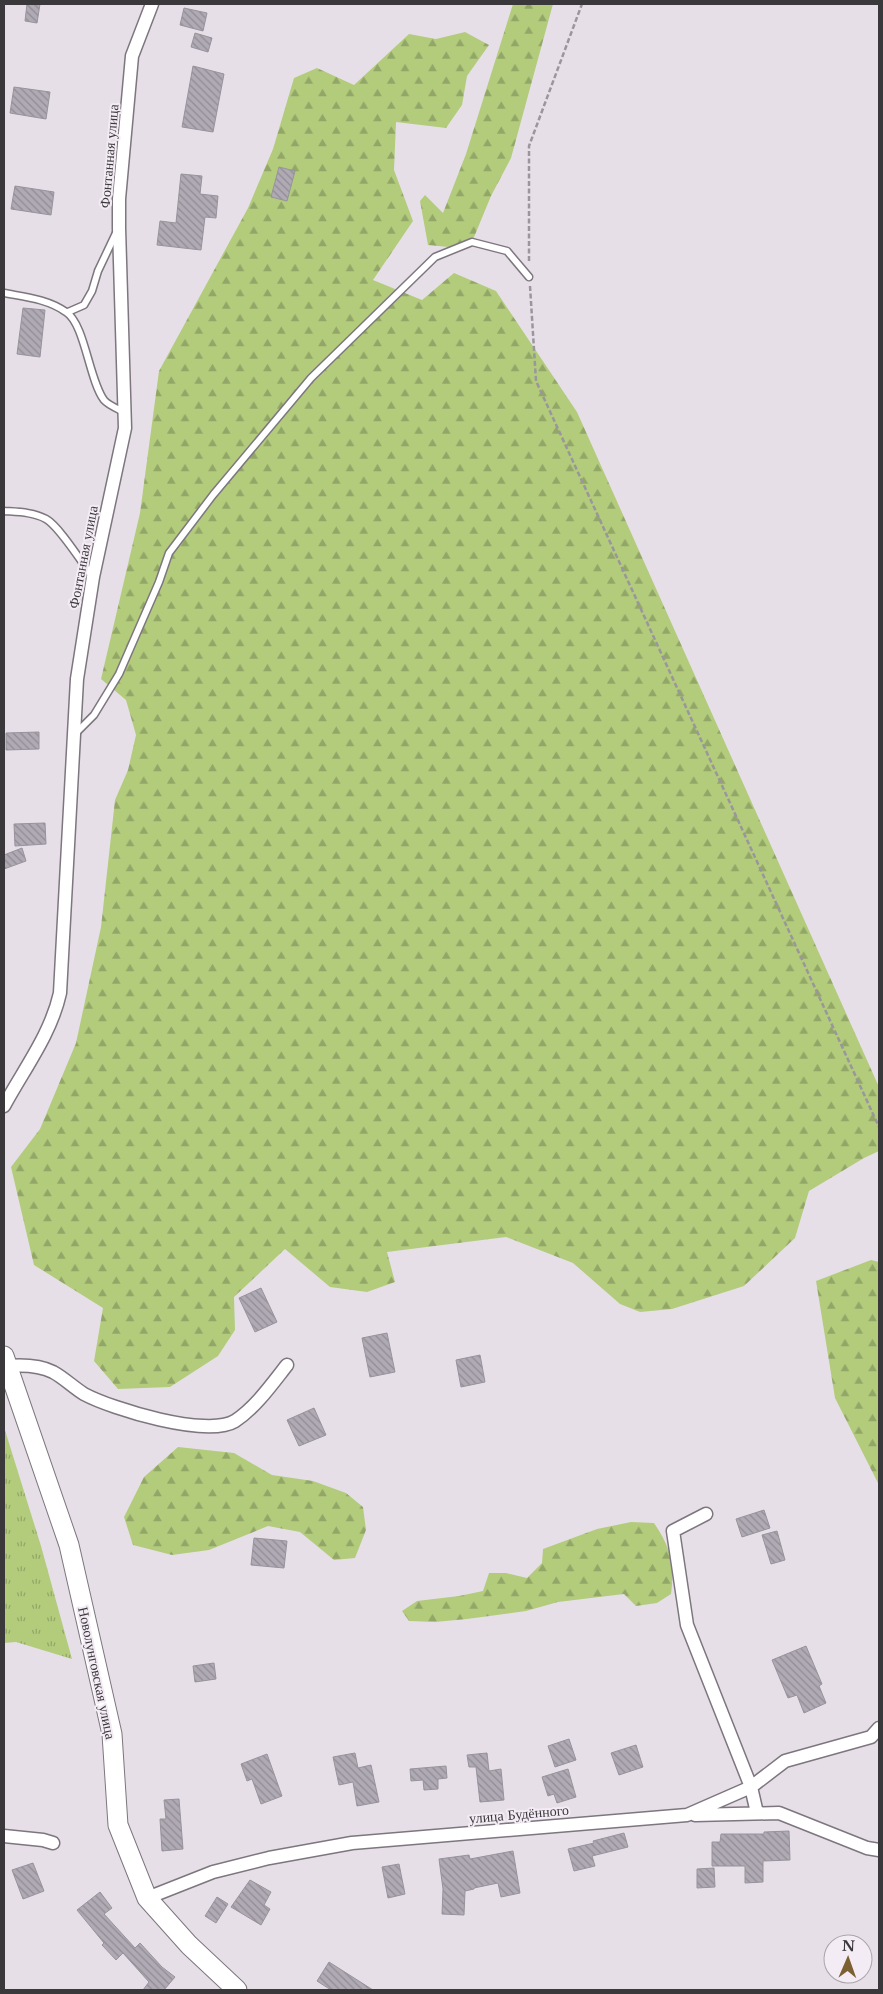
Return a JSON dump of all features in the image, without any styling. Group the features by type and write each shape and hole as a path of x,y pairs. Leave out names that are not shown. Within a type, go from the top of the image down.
{"street":[{"name":"Фонтанная улица","path":"4,1106 56,1012 60,993 77,679 93,577 126,428 119,228 132,56 152,4"},
{"path":"6,1361 52,1372 85,1394 120,1408 170,1422 201,1427 218,1427 234,1422 249,1410 287,1365"},
{"name":"Новолунговская улица","path":"6,1361 69,1545 112,1734 118,1825 147,1898 189,1945 237,1990"},
{"path":"706,1514 673,1531 687,1625 750,1788 757,1813"},
{"name":"улица Будённого","path":"147,1898 213,1872 269,1858 352,1842 687,1815 750,1788 786,1761 871,1737 879,1728"},
{"path":"687,1815 778,1813 867,1848 879,1850"},
{"path":"4,1836 43,1840 53,1843"}],"lane":[{"path":"68,312 84,305 119,228"},
{"path":"75,734 94,715 119,674 159,582 169,553 213,495 312,378 435,257 472,242 507,251 529,277"},
{"path":"4,293 44,300 68,312 80,334 94,378 105,401 124,412"},
{"path":"4,511 23,512 47,519 59,531 93,577"}],"path":[{"path":"582,4 528,146 529,277 536,381 879,1127"}],"green space":[{"path":"513,4 553,4 511,158 491,196 472,242 459,248 428,245 420,201 425,195 443,213 466,154"},
{"path":"465,32 489,45 467,76 462,105 446,128 396,122 394,170 413,221 373,280 422,300 454,273 496,291 577,412 879,1087 879,1151 809,1191 795,1238 744,1286 672,1309 640,1312 620,1304 573,1263 506,1237 387,1252 395,1282 367,1292 330,1287 285,1249 234,1297 235,1330 218,1356 170,1387 118,1389 94,1361 103,1308 34,1265 11,1167 40,1129 76,1043 101,927 115,800 128,770 136,735 126,700 101,679 140,513 159,371 248,208 273,149 294,78 317,68 354,85 409,34 436,39"},
{"path":"871,1260 879,1262 879,1485 835,1398 816,1281"},
{"path":"4,1427 41,1546 72,1659 16,1642 4,1643"},
{"path":"178,1447 234,1453 272,1475 313,1481 346,1493 363,1507 366,1530 355,1558 334,1560 300,1532 268,1526 209,1550 172,1555 133,1545 124,1517 144,1477"},
{"path":"631,1522 654,1523 668,1549 672,1565 671,1594 657,1603 636,1606 624,1594 558,1602 526,1611 435,1622 409,1621 402,1611 417,1601 483,1591 489,1573 506,1573 527,1578 542,1563 543,1549 597,1529"}],"building":[{"path":"27,4 40,4 37,23 25,21"},
{"path":"184,8 207,13 203,31 180,25"},
{"path":"195,33 212,38 208,52 191,47"},
{"path":"193,66 224,74 213,132 182,127"},
{"path":"14,87 50,92 46,119 10,113"},
{"path":"279,167 295,171 287,201 271,197"},
{"path":"181,174 202,176 200,194 218,196 216,218 205,217 201,250 157,245 160,221 176,223"},
{"path":"15,186 54,192 51,215 11,209"},
{"path":"23,308 45,310 40,357 17,354"},
{"path":"39,732 39,749 6,750 6,733"},
{"path":"45,823 46,844 15,846 14,824"},
{"path":"22,848 26,861 4,869 4,855"},
{"path":"261,1288 277,1322 255,1332 239,1298"},
{"path":"387,1333 395,1372 370,1377 362,1338"},
{"path":"480,1355 485,1382 461,1387 456,1360"},
{"path":"314,1408 326,1435 299,1446 287,1420"},
{"path":"764,1510 770,1528 742,1537 736,1519"},
{"path":"777,1531 785,1560 771,1564 762,1535"},
{"path":"254,1538 287,1541 284,1568 251,1565"},
{"path":"806,1646 822,1684 819,1686 826,1703 804,1713 797,1695 788,1698 772,1660"},
{"path":"214,1663 216,1679 195,1682 193,1666"},
{"path":"569,1739 576,1760 555,1767 548,1746"},
{"path":"636,1745 643,1767 619,1775 611,1753"},
{"path":"355,1753 358,1768 371,1765 379,1802 357,1806 353,1782 339,1785 333,1757"},
{"path":"487,1753 489,1771 501,1769 504,1800 480,1802 476,1767 469,1767 467,1755"},
{"path":"267,1754 282,1796 261,1804 252,1779 247,1781 241,1764"},
{"path":"446,1766 447,1778 438,1779 438,1789 424,1790 423,1780 411,1781 410,1769"},
{"path":"568,1769 576,1797 557,1803 554,1794 548,1796 542,1777"},
{"path":"179,1799 183,1849 162,1851 160,1819 166,1819 164,1800"},
{"path":"789,1831 790,1860 763,1861 763,1882 745,1883 745,1866 712,1866 712,1842 720,1842 721,1834 764,1834 764,1832"},
{"path":"624,1833 628,1847 592,1856 595,1866 574,1871 568,1849"},
{"path":"513,1851 520,1893 501,1897 498,1883 474,1888 465,1891 464,1915 442,1914 443,1889 439,1859 469,1855 470,1859"},
{"path":"33,1863 44,1891 23,1899 12,1870"},
{"path":"399,1864 405,1894 388,1898 382,1867"},
{"path":"714,1868 715,1887 697,1888 697,1869"},
{"path":"250,1880 271,1892 264,1905 270,1909 261,1925 231,1907"},
{"path":"100,1892 112,1908 104,1914 135,1948 140,1943 162,1967 175,1977 164,1990 143,1990 149,1982 123,1953 116,1960 102,1945 104,1943 77,1910"},
{"path":"217,1897 228,1904 216,1923 205,1916"},
{"path":"329,1962 373,1990 331,1990 317,1981"}]}
